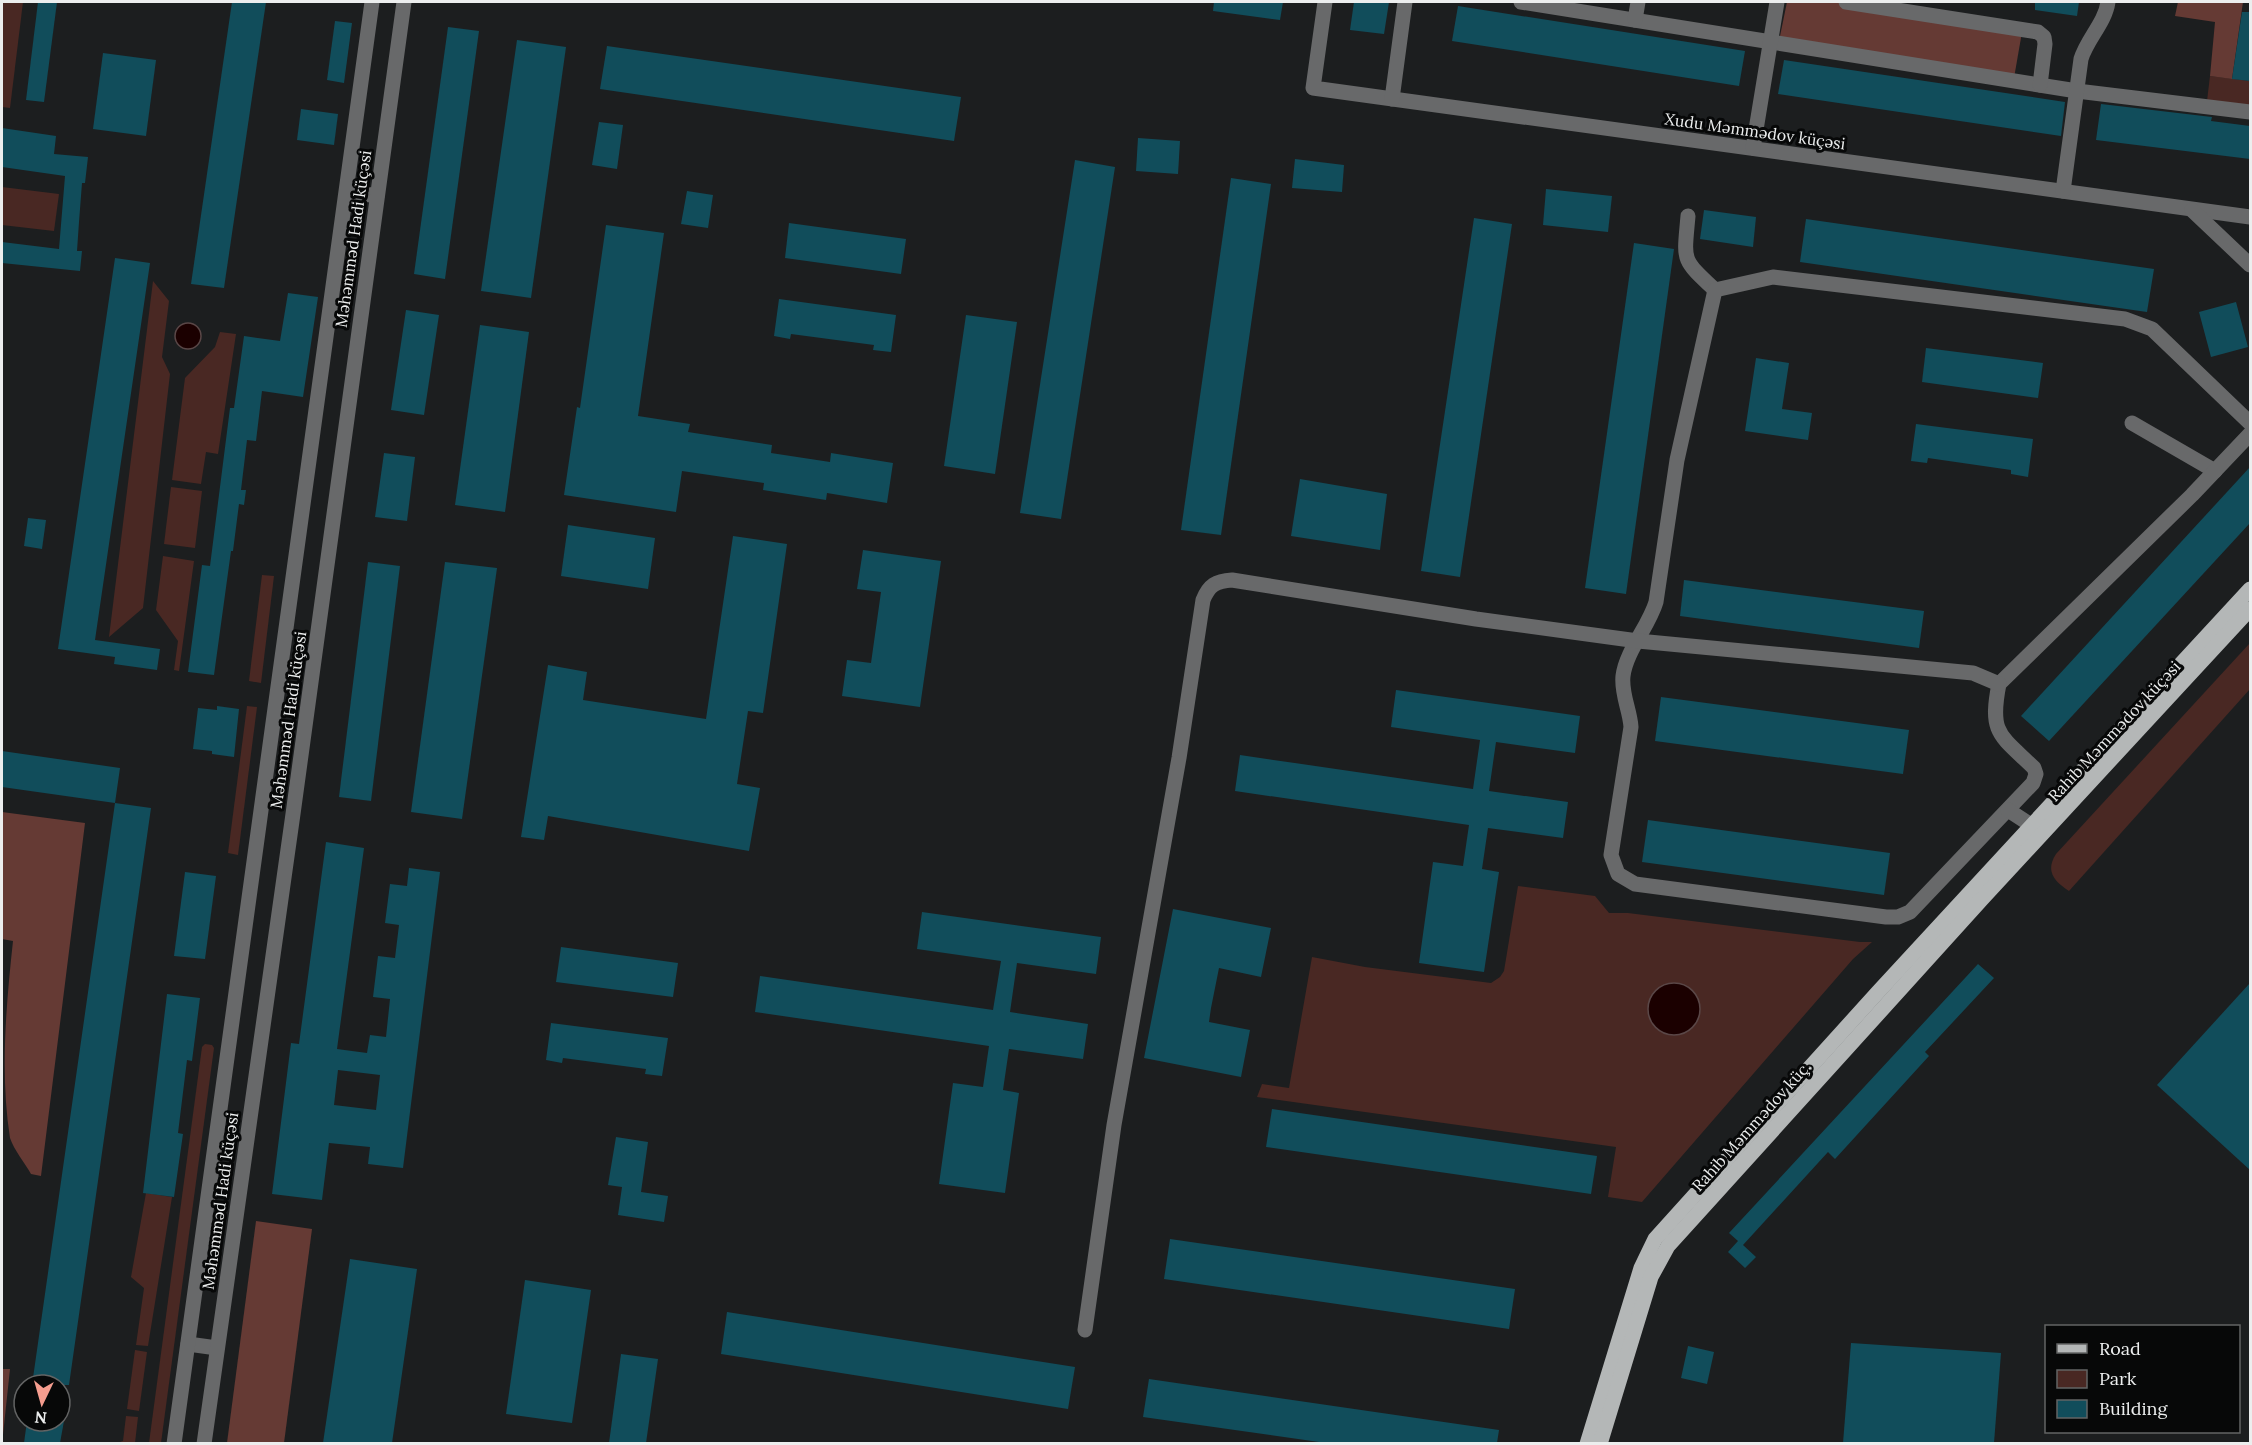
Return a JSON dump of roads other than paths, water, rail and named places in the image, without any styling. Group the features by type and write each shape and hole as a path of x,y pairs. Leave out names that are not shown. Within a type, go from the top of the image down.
{"main road":[{"path":"1587,1443 1641,1268 1738,1145 2250,589"},
{"name":"Rahib Məmmədov küçəsi","path":"2005,876 2250,609"},
{"name":"Rahib Məmmədov küç.","path":"1600,1443 1661,1243 2005,876"}],"street":[{"name":"Məhəmməd Hadi küçəsi","path":"174,1443 372,2"},
{"name":"Məhəmməd Hadi küçəsi","path":"204,1443 295,802 404,2"},
{"name":"Xudu Məmmədov küçəsi","path":"1325,2 1313,88 2250,217"},
{"path":"1392,99 1405,2"},
{"path":"1521,2 2077,91 2250,112"},
{"path":"1635,20 1638,2"},
{"path":"1753,148 1777,2"},
{"path":"1846,2 2038,32 2044,37 2045,44 2040,85"},
{"path":"2063,191 2080,59 2085,46 2102,20 2108,2"},
{"path":"347,191 377,196"},
{"path":"2192,210 2250,265"},
{"path":"1688,216 1685,253 1687,262 1716,290"},
{"path":"1716,290 1773,277 2125,319 2152,329 2250,423"},
{"path":"1716,290 1677,460 1656,602 1623,674 1623,692 1630,714 1630,727 1611,855 1618,874 1635,884 1886,917 1898,917 1910,912 2033,783 2036,774 2034,768 1999,734 1995,703 1999,684 2250,434"},
{"path":"2132,423 2215,471"},
{"path":"1085,1330 1115,1116 1179,758 1203,600 1207,591 1220,581 1232,580 1476,619 1638,641 1973,673 1999,684"},
{"path":"2008,810 2031,825"},
{"path":"188,1344 217,1348"}]}
